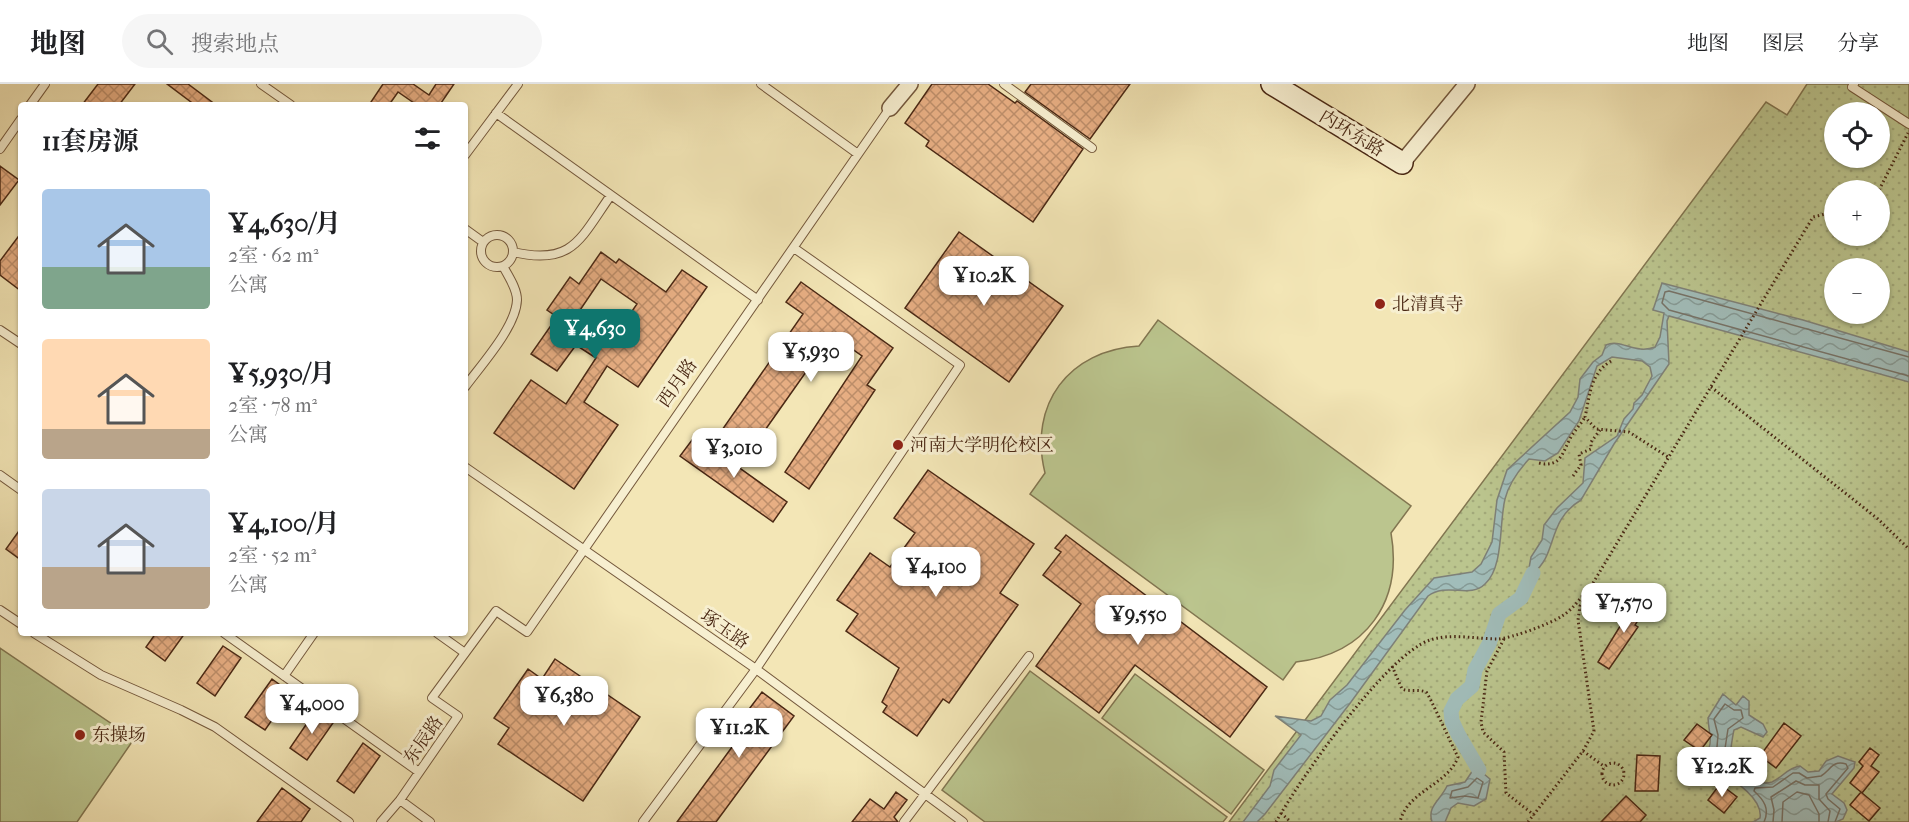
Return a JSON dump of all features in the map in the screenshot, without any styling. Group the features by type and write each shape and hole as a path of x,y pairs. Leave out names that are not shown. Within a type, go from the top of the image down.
{"street":[{"name":"西月路","path":"890,108 910,84"},
{"name":"内环东路","path":"1272,84 1402,163"},
{"path":"1402,163 1467,84"}],"lane":[{"path":"32,102 45,84"},
{"path":"261,84 287,102"},
{"path":"468,151 518,84"},
{"path":"761,84 858,154"},
{"path":"1005,84 1092,148"},
{"path":"1854,84 1852,87 1909,124"},
{"name":"西月路","path":"465,653 496,611 526,632 890,108"},
{"path":"496,113 758,300"},
{"path":"0,149 18,122"},
{"path":"513,252 539,258 556,256 570,248 585,232 611,195"},
{"path":"468,231 483,242"},
{"path":"500,234 510,240 513,252 508,263 503,266 492,266 483,260 480,250 483,242 489,236 500,234"},
{"path":"643,822 756,669 960,365 794,248"},
{"path":"468,383 506,330 515,312 515,289 503,266"},
{"path":"0,330 18,342"},
{"name":"琢玉路","path":"468,469 756,669 963,822"},
{"path":"0,475 18,488"},
{"path":"0,610 18,622"},
{"path":"39,636 101,675 181,710 215,728 349,822"},
{"path":"228,636 419,772"},
{"path":"284,676 312,636"},
{"path":"440,636 465,653"},
{"name":"东辰路","path":"381,822 400,800 458,716 432,698 465,653"},
{"path":"904,822 1029,656"},
{"path":"400,800 430,822"}],"path":[{"path":"1884,180 1909,132"},
{"path":"1528,822 1584,752 1594,731 1578,620 1580,606 1813,217 1824,214"},
{"path":"1539,463 1554,464 1561,459 1570,438 1585,417 1592,384 1602,368 1611,362"},
{"path":"1711,387 1878,519 1909,549"},
{"path":"1585,417 1600,430 1629,432 1669,457"},
{"path":"1574,476 1581,465 1579,454 1591,449 1591,442 1600,430"},
{"path":"1276,822 1325,748 1392,666 1408,651 1431,639 1505,638 1562,616 1593,583"},
{"path":"1505,638 1487,671 1481,722 1484,732 1504,752 1506,793 1533,815"},
{"path":"1392,666 1402,689 1426,692 1431,697 1436,716 1458,757 1450,773 1420,794 1401,816 1400,822"},
{"path":"1584,752 1605,767"},
{"path":"1611,764 1620,767 1623,776 1619,783 1612,785 1606,783 1602,777 1605,767 1611,764"},
{"path":"1281,813 1291,822"}],"green space":[{"path":"1807,84 1909,84 1909,822 1229,822 1766,102 1787,115"},
{"path":"1158,320 1411,506 1391,533 1393,558 1391,581 1385,602 1374,620 1360,636 1342,648 1321,657 1296,662 1283,680 1030,494 1045,473 1041,448 1043,425 1049,404 1059,385 1074,370 1092,358 1114,350 1139,346"},
{"name":"东操场","path":"0,648 134,739 77,822 0,822"},
{"path":"1030,671 1227,817 1223,822 985,822 942,790"},
{"path":"1135,674 1264,770 1231,814 1102,718"}],"water":[{"path":"1662,283 1803,320 1909,352 1909,382 1669,316 1667,321 1669,364 1614,444 1581,500 1562,518 1541,566 1533,573 1529,568 1531,557 1542,540 1544,525 1557,508 1583,483 1585,458 1617,436 1624,419 1633,409 1634,403 1642,395 1652,376 1650,367 1642,361 1612,357 1597,366 1579,421 1558,453 1545,461 1529,459 1511,482 1503,509 1498,556 1491,576 1485,584 1472,590 1443,590 1428,596 1351,702 1265,814 1257,822 1243,822 1270,786 1274,770 1301,735 1275,716 1311,721 1321,716 1330,700 1347,685 1405,610 1434,578 1472,572 1481,564 1492,542 1497,500 1507,470 1570,412 1578,397 1580,379 1593,362 1602,355 1606,345 1617,343 1641,349 1655,347 1660,337 1664,313 1653,310"},
{"path":"1723,694 1736,705 1743,696 1749,701 1749,715 1763,724 1767,732 1763,737 1741,727 1734,730 1730,757 1736,768 1747,777 1767,783 1800,766 1808,772 1819,771 1826,761 1838,756 1855,762 1854,768 1832,794 1844,803 1847,810 1843,819 1836,822 1753,822 1760,818 1760,811 1753,798 1741,786 1718,774 1694,767 1690,760 1709,748 1708,718"},
{"path":"1473,770 1479,770 1490,779 1486,799 1474,806 1458,803 1451,808 1445,822 1432,822 1431,812 1447,786 1465,782"}],"building":[{"path":"98,84 135,84 121,102 84,102"},
{"path":"167,84 188,84 212,102 191,102"},
{"path":"383,84 413,84 429,95 436,84 454,84 442,102 413,102 398,92 391,102 371,102"},
{"path":"932,84 988,84 1015,103 1017,101 1083,149 1033,222 926,146 929,141 905,123"},
{"path":"1031,84 1130,84 1090,139 1025,92"},
{"path":"0,166 18,181 0,205"},
{"path":"959,232 1063,306 1009,382 905,308"},
{"path":"18,237 18,289 0,275 0,261"},
{"path":"601,252 616,263 619,259 666,292 682,270 707,287 638,387 607,366 584,402 618,425 574,489 494,433 531,380 566,404 596,358 576,345 557,371 531,354 557,317 547,310 570,277 579,284","holes":["601,279 637,304 612,340 576,316"]},
{"path":"801,282 893,348 867,385 875,390 809,489 785,472 862,356 832,335 751,450 722,430 803,314 786,302"},
{"path":"695,436 787,502 773,522 680,456"},
{"path":"928,470 1034,544 1000,593 1018,605 949,703 943,699 917,736 883,712 887,706 882,702 899,668 846,631 858,614 837,600 870,553 890,567 915,533 894,518"},
{"path":"18,532 18,558 6,549"},
{"path":"1066,535 1267,687 1230,737 1135,665 1099,713 1036,666 1081,604 1043,575 1061,552 1055,548"},
{"path":"1638,597 1649,603 1635,625 1638,627 1609,669 1598,662"},
{"path":"154,636 183,636 165,661 146,647"},
{"path":"223,646 241,658 215,696 197,683"},
{"path":"555,659 640,717 583,801 498,744 509,728 494,718 528,669 542,679"},
{"path":"272,679 291,693 265,730 245,717"},
{"path":"762,692 794,716 716,822 677,822 735,743 728,737"},
{"path":"316,710 333,723 307,760 290,748"},
{"path":"1784,723 1801,736 1776,768 1760,756"},
{"path":"1697,724 1712,735 1700,751 1684,740"},
{"path":"363,743 380,756 354,793 337,781"},
{"path":"1870,748 1879,755 1871,766 1879,772 1862,793 1880,808 1869,821 1850,805 1861,792 1850,783 1863,766 1859,762"},
{"path":"1637,755 1660,756 1658,791 1635,791"},
{"path":"1720,784 1737,797 1724,813 1708,800"},
{"path":"282,788 310,809 301,822 257,822"},
{"path":"896,792 907,800 894,817 898,822 852,822 870,799 884,809"},
{"path":"1626,796 1646,815 1640,822 1601,822"}],"waterway":[{"path":"1479,770 1458,734 1452,721 1451,711 1457,699 1472,686 1475,670 1489,644 1499,614 1521,598 1533,573"}],"place":[{"name":"北清真寺","path":"1380,304"},
{"name":"河南大学明伦校区","path":"898,445"},
{"name":"东操场","path":"80,735"}]}
